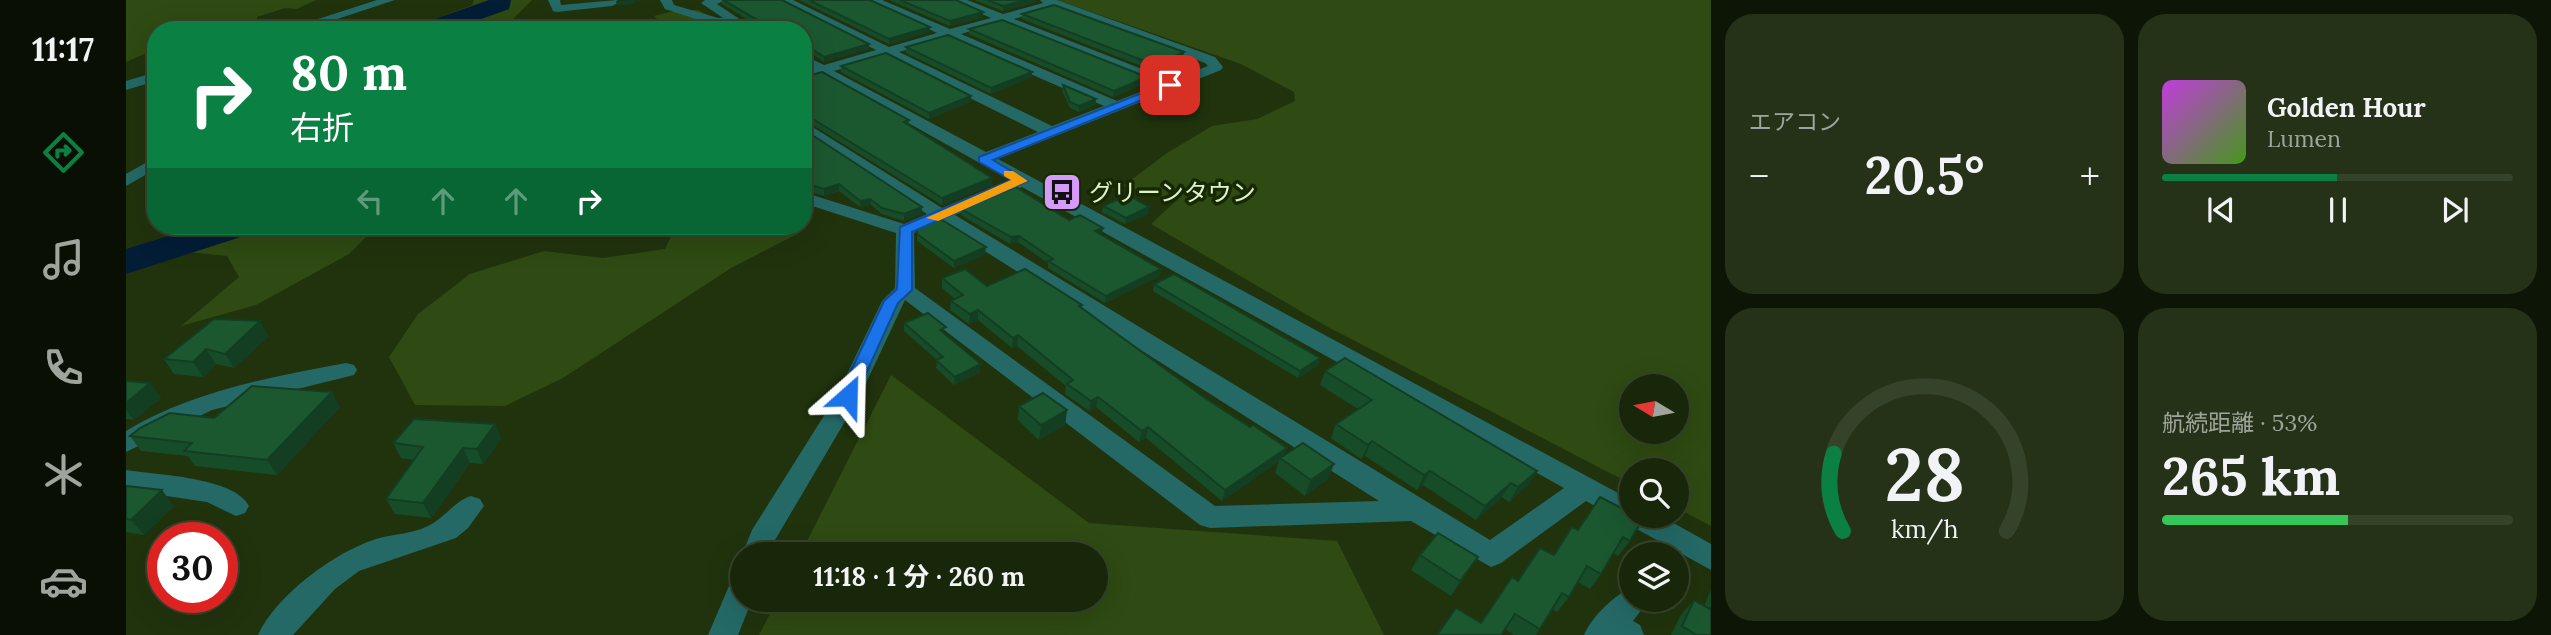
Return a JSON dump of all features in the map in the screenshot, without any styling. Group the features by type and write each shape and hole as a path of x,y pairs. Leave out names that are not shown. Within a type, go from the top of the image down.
{"street":[{"path":"320,21 389,0"},
{"path":"554,0 558,9 612,3 611,0"},
{"path":"666,0 670,7 714,21"},
{"path":"720,0 707,3 734,21"},
{"path":"784,0 1053,133"},
{"path":"872,0 1118,107"},
{"path":"957,0 1170,85"},
{"path":"812,73 1051,2 1210,60 1216,67 983,159"},
{"path":"812,64 1021,181 1619,506"},
{"path":"126,86 147,79"},
{"path":"812,132 835,149 1491,555 1585,487"},
{"path":"126,181 147,168"},
{"path":"812,200 905,230 1021,181"},
{"path":"761,542 848,396 892,301 905,290 905,230"},
{"path":"905,290 1210,517 1415,510"},
{"path":"126,443 153,424 216,402 346,370"},
{"path":"126,480 212,493 236,506"},
{"path":"274,635 322,583 361,556 428,540 456,526 471,506"},
{"path":"1654,528 1692,554"},
{"path":"723,635 732,612"},
{"path":"1613,631 1626,612"}],"green space":[{"path":"126,0 316,0 297,9 285,8 257,17 257,21 147,21 147,53 126,62"},
{"path":"474,0 532,0 511,21 430,21 472,5"},
{"path":"1057,0 1711,0 1711,526 1689,514 1689,458 1619,458 1619,478 1326,326 1151,224 1177,200 1123,186 1167,153 1212,126 1257,119 1295,101 1294,92 1241,64"},
{"path":"678,10 699,10 718,21 659,21 654,16"},
{"path":"199,235 368,235 349,254 256,305 181,326 239,277 227,256 179,251"},
{"path":"672,235 795,235 731,268 563,378 505,406 415,405 389,357 418,314 470,274 544,251 603,258 665,249"},
{"path":"891,375 1089,523 1337,541 1384,635 759,635 771,612 1108,612 1108,542 807,542"}],"building":[{"path":"723,0 782,0 869,44 824,57 812,49 812,21 759,21"},
{"path":"809,0 870,0 930,27 889,39"},
{"path":"900,0 956,0 983,12 950,21"},
{"path":"987,0 1026,0 1003,6"},
{"path":"1054,5 1184,52 1163,62 1173,65 1165,69 1022,14"},
{"path":"1002,20 1147,77 1114,91 969,29"},
{"path":"948,35 1032,72 991,88 906,47"},
{"path":"886,53 971,96 929,113 841,66"},
{"path":"822,72 909,120 904,122 992,178 942,198 812,119 812,75"},
{"path":"1063,85 1096,99 1079,106 1070,102"},
{"path":"812,135 922,207 904,214 882,208 870,199 860,201 839,184 824,189 812,185"},
{"path":"1016,187 1069,220 1080,215 1103,228 1095,231 1161,269 1106,296 1048,261 1053,259 1019,236 1011,237 961,209"},
{"path":"1128,195 1149,207 1126,218 1103,206"},
{"path":"939,218 986,247 954,261 917,234 917,228"},
{"path":"965,269 987,286 1025,269 1082,305 1079,306 1205,398 1287,448 1225,490 1148,427 1142,431 1098,397 1091,401 1067,384 1073,380 1018,335 1013,338 978,310 970,314 951,301 963,295 942,278"},
{"path":"1174,274 1320,358 1300,371 1154,284"},
{"path":"928,313 946,327 940,330 981,364 955,377 936,360 943,357 904,323"},
{"path":"214,319 260,321 225,354 206,349 193,362 164,359"},
{"path":"1345,358 1537,471 1518,487 1511,483 1485,506 1430,471 1424,475 1372,441 1368,445 1336,424 1372,400 1325,371"},
{"path":"126,381 150,383 126,403"},
{"path":"252,386 332,392 267,460 184,451 192,443 130,436 170,413 214,418"},
{"path":"1043,393 1067,410 1041,425 1019,406"},
{"path":"414,419 495,424 477,449 463,448 423,503 386,499 423,447 393,443"},
{"path":"1303,443 1334,464 1311,480 1280,458"},
{"path":"127,486 162,490 131,520 126,519"},
{"path":"1600,497 1619,507 1619,528 1638,528 1630,541 1623,537 1619,542 1601,574 1587,566 1569,597 1562,593 1540,629 1515,614 1501,635 1437,635 1456,608 1481,623 1512,577 1518,581 1540,548 1554,555 1572,527 1578,530"},
{"path":"1438,533 1478,557 1460,581 1420,555"},
{"path":"1694,600 1710,609 1711,607 1711,635 1697,635 1682,626"}],"waterway":[{"path":"453,21 501,4 500,0"},
{"path":"126,262 209,235"}],"slow traffic":[{"path":"933,218 1021,181 1009,174"}],"place":[{"name":"グリーンタウン","path":"1062,192"}],"route":[{"path":"848,396 892,301 905,290 905,230 1021,181 983,159 1170,85"}]}
